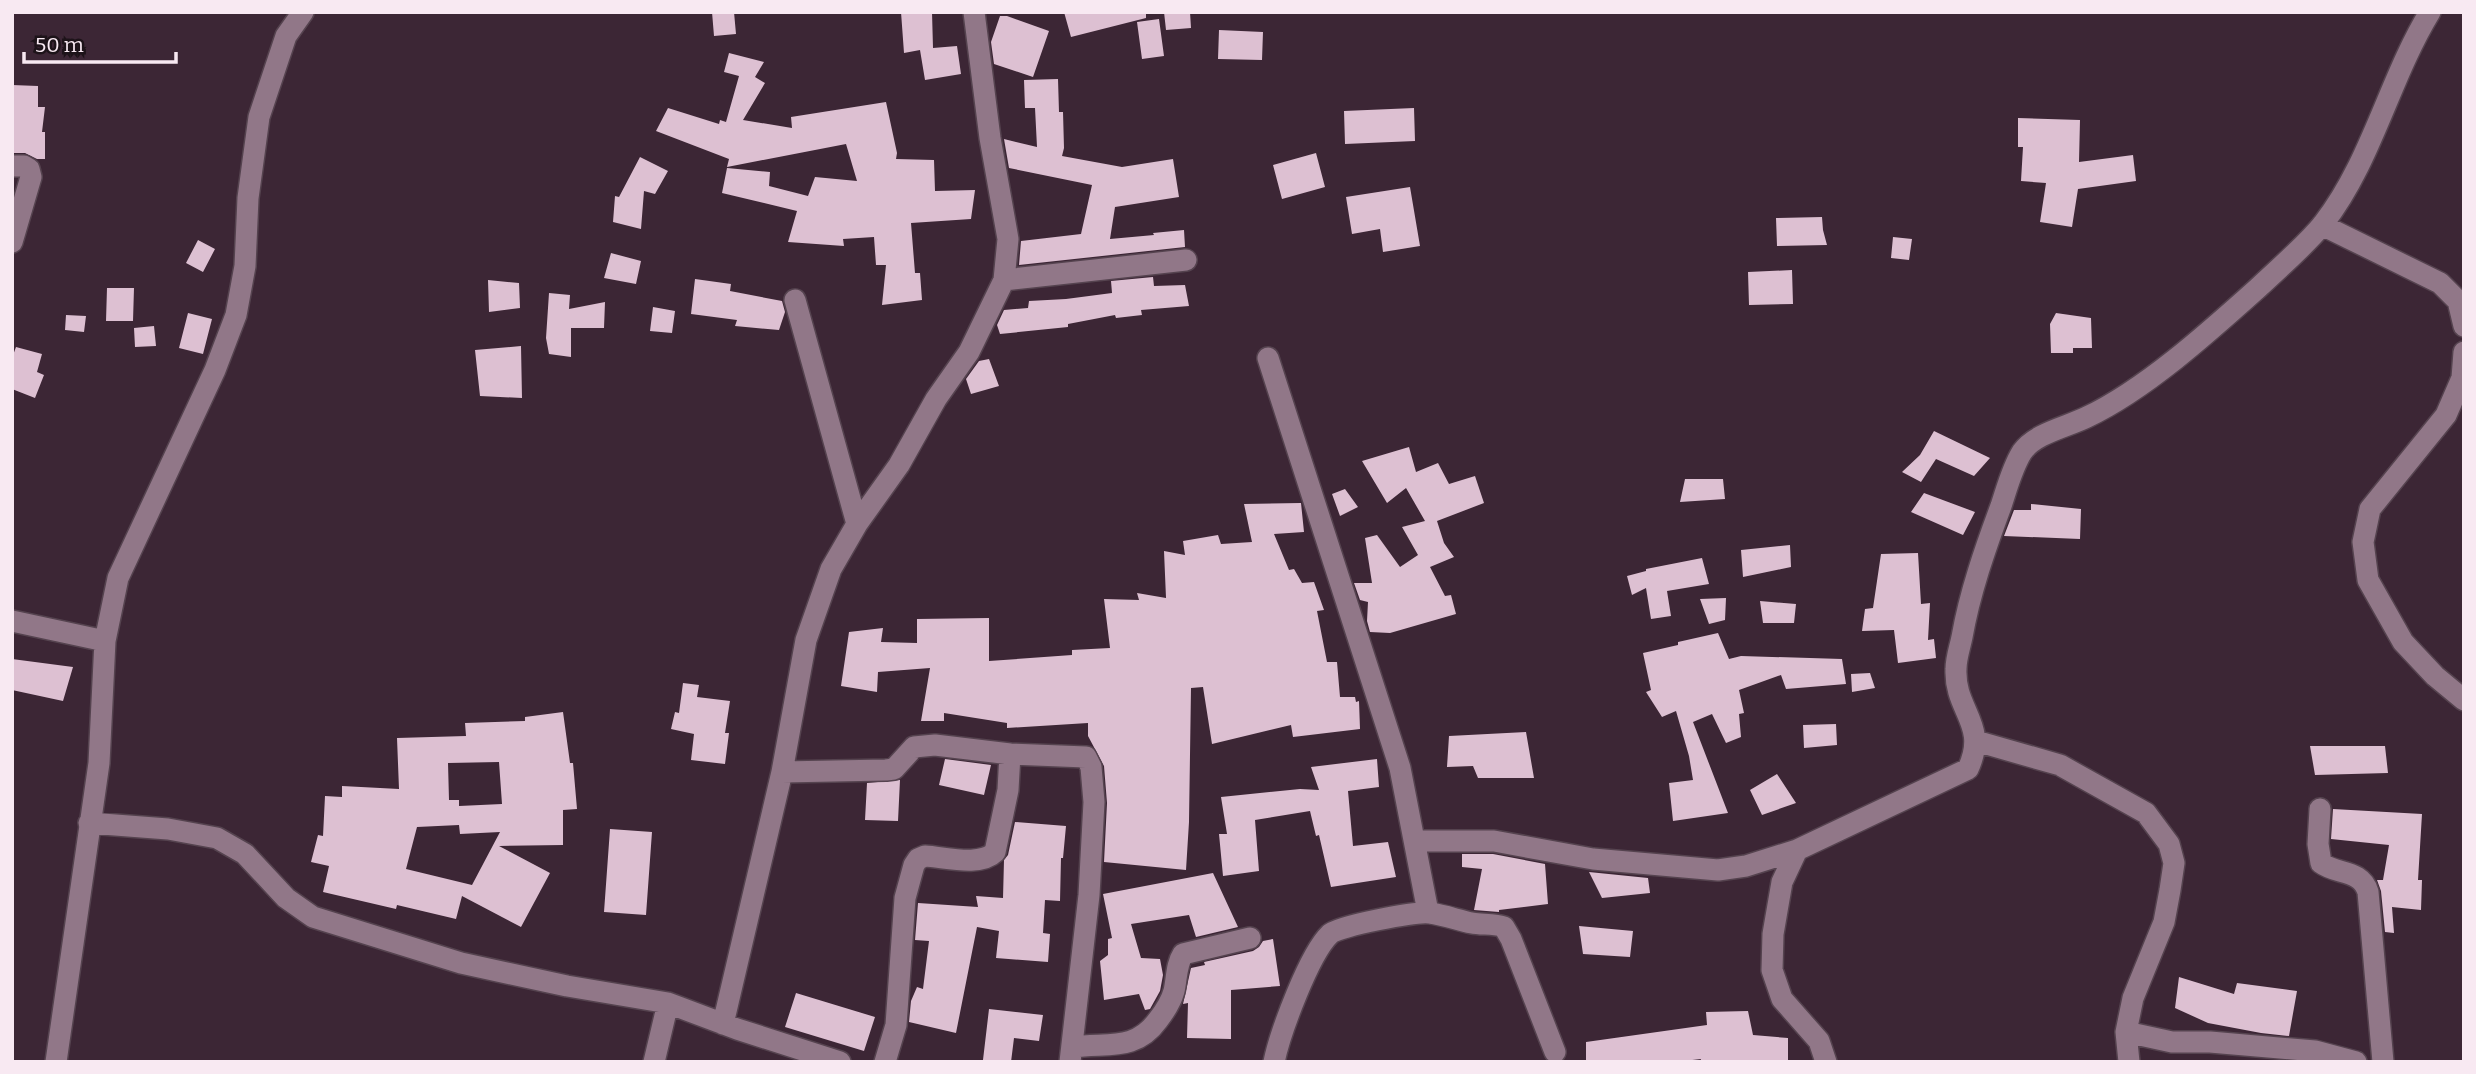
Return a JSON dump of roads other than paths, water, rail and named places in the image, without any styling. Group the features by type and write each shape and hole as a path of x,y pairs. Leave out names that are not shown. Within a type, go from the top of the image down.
{"street":[{"path":"56,1062 99,763 105,641 118,578 215,370 236,315 245,266 248,198 259,117 286,36 303,12"},
{"path":"723,1024 782,772 806,640 831,569 857,524 899,465 936,399 969,352 1004,280 1008,239 990,138 974,12"},
{"path":"1415,841 1494,841 1593,859 1718,870 1746,866 1797,850 1968,769 1975,755 1976,741 1972,722 1959,698 1956,668 1966,614 1984,551 2015,465 2024,450 2035,440 2089,416 2151,378 2259,287 2322,225 2346,189 2414,38 2431,12"},
{"path":"12,166 24,166 29,169 31,177 12,242"},
{"path":"2322,225 2440,283 2461,298 2464,326"},
{"path":"1004,280 1186,260"},
{"path":"795,300 857,524"},
{"path":"2464,352 2462,378 2446,415 2374,502 2363,542 2368,580 2403,642 2435,676 2464,700"},
{"path":"1268,358 1400,768 1428,912"},
{"path":"12,621 105,641"},
{"path":"1976,741 2060,765 2081,776 2146,813 2169,844 2174,863 2164,922 2133,998 2126,1032 2129,1062"},
{"path":"782,772 894,769 914,747 935,744 1010,754 1086,757 1091,767 1094,802 1089,895 1072,1055 1136,1040 1149,1032 1167,1008 1174,992 1183,954 1250,938"},
{"path":"885,1062 896,1025 905,898 914,865 918,859 925,856 981,860 995,852 1008,790 1010,754"},
{"path":"2320,809 2318,844 2321,863 2357,876 2365,883 2368,892 2383,1062"},
{"path":"89,823 167,829 217,838 244,854 286,898 313,917 461,963 566,986 668,1003 840,1062"},
{"path":"1797,850 1782,882 1773,934 1772,970 1782,999 1819,1041 1826,1062"},
{"path":"1274,1062 1308,971 1328,935 1347,926 1428,912 1504,928 1511,939 1555,1052"},
{"path":"654,1062 668,1003"},
{"path":"2126,1032 2172,1042 2210,1042 2315,1051 2356,1062"}]}
